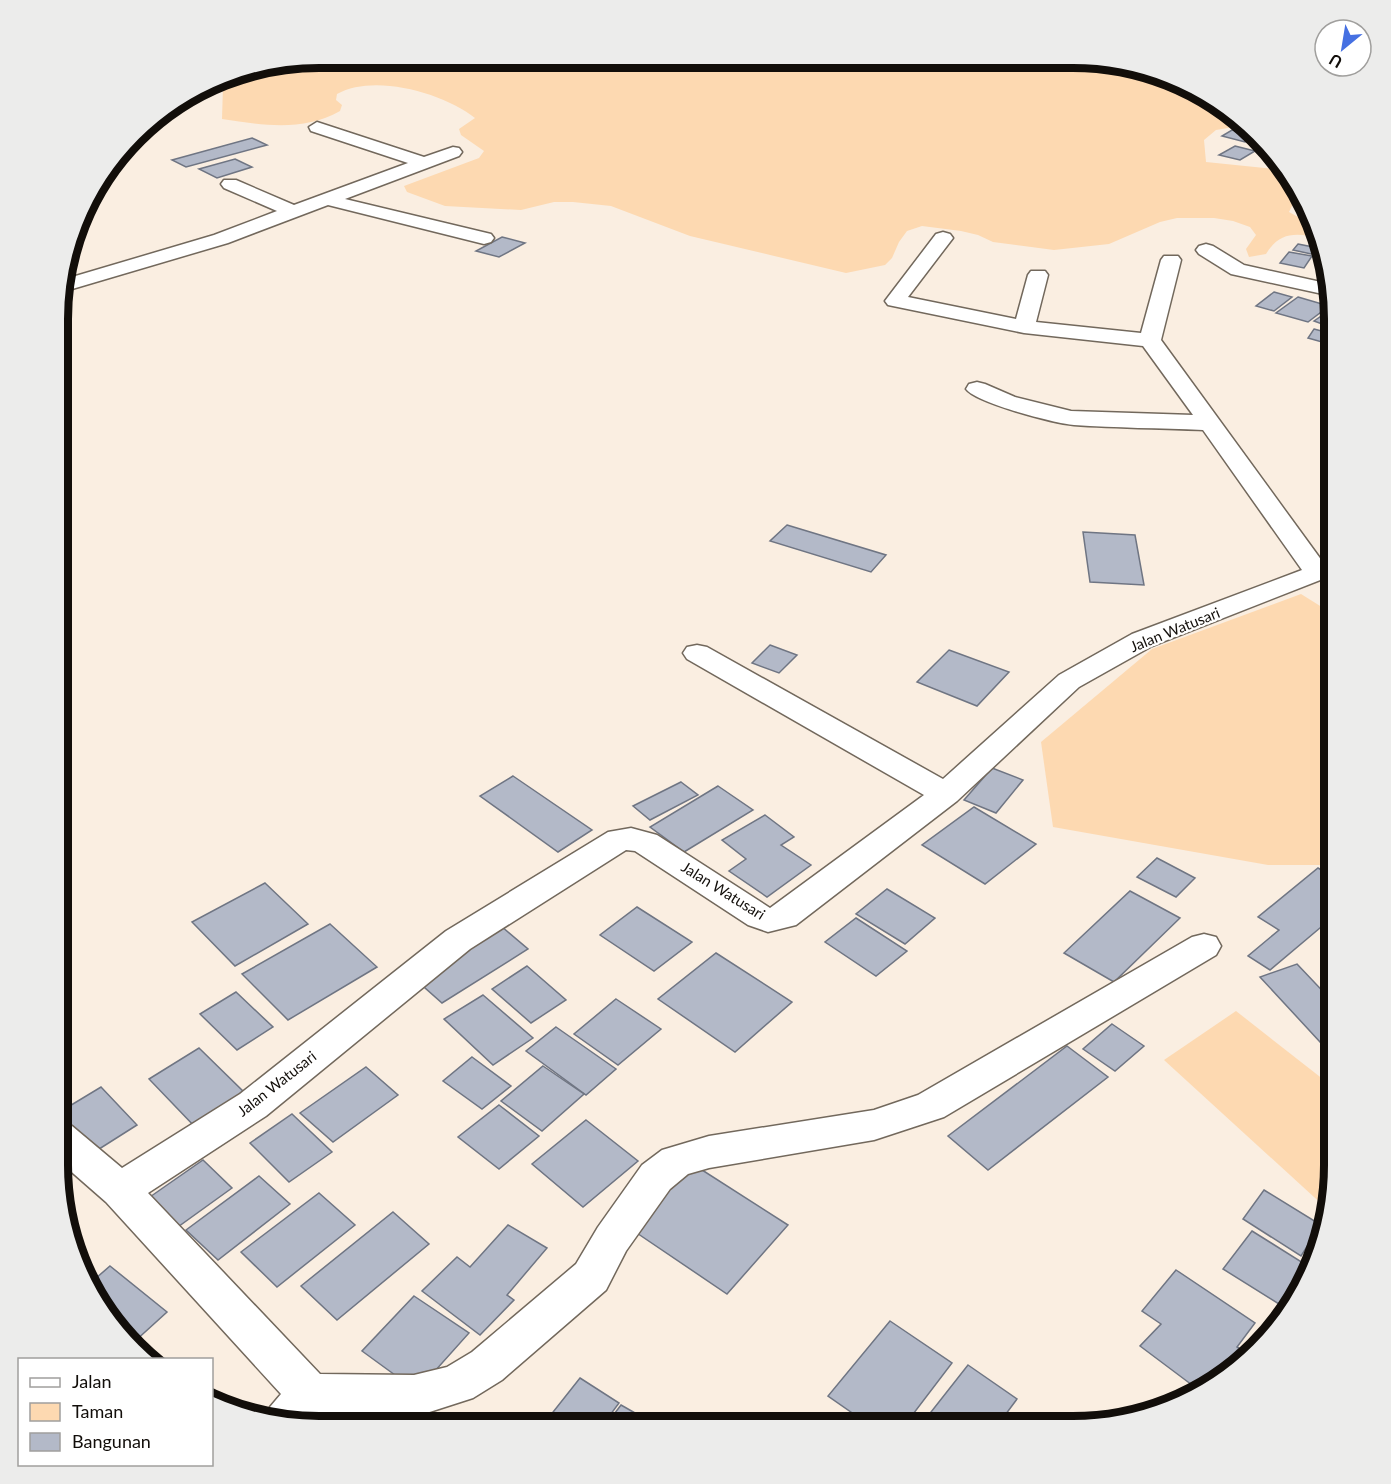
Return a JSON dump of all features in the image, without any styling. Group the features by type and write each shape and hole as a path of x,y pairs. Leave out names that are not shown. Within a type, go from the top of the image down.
{"street":[{"path":"317,128 424,163"},
{"path":"70,284 221,239 453,152"},
{"path":"231,183 294,212"},
{"path":"328,200 484,238"},
{"path":"942,238 895,301 1024,327 1150,340 1209,423 1324,568"},
{"path":"1206,250 1238,270 1321,288"},
{"path":"1150,340 1171,260"},
{"path":"1024,327 1038,274"},
{"path":"977,389 1007,402 1071,418 1209,423"},
{"name":"Jalan Watusari","path":"120,1190 253,1105 458,940 619,840 631,839 646,843 760,917 774,920 784,917 946,794 1070,681 1142,640 1324,569"},
{"path":"698,653 946,794"},
{"path":"298,1408 414,1396 457,1384 487,1366 591,1276 612,1239 650,1186 676,1161 709,1152 874,1125 931,1106 1204,946"},
{"path":"68,1146 120,1190 298,1408 324,1416"}],"green space":[{"path":"302,68 1089,68 1121,72 1153,81 1183,93 1225,119 1234,127 1216,130 1204,140 1206,162 1274,169 1294,201 1289,212 1303,220 1309,236 1289,235 1277,241 1266,254 1249,257 1246,249 1256,235 1250,227 1214,218 1177,218 1160,222 1109,244 1054,250 993,242 961,231 922,226 907,231 892,258 885,265 846,273 690,236 611,206 554,202 521,210 445,206 407,192 404,186 479,158 484,151 461,135 459,129 475,118 446,101 408,89 370,85 352,88 337,94 336,100 342,105 340,111 312,122 267,125 222,119 223,87 270,72"},
{"path":"1301,594 1324,608 1324,865 1268,865 1053,827 1041,742 1152,649"},
{"path":"1236,1011 1324,1080 1324,1165 1320,1203 1164,1060"}],"building":[{"path":"1232,130 1240,132 1249,140 1245,142 1222,136"},
{"path":"252,138 267,145 186,167 172,160"},
{"path":"1235,146 1255,151 1240,160 1219,155"},
{"path":"235,159 252,167 217,178 199,169"},
{"path":"502,237 525,243 499,257 476,251"},
{"path":"1298,244 1313,247 1315,255 1293,250"},
{"path":"1289,252 1312,256 1304,268 1280,263"},
{"path":"1274,292 1292,297 1274,311 1256,306"},
{"path":"1298,297 1323,304 1323,310 1308,322 1276,313"},
{"path":"1324,314 1324,325 1314,321"},
{"path":"1314,329 1324,332 1324,343 1308,338"},
{"path":"787,525 886,555 871,572 770,541"},
{"path":"1083,532 1135,535 1144,585 1090,582"},
{"path":"770,645 797,655 779,673 752,663"},
{"path":"949,650 1009,672 977,706 917,682"},
{"path":"992,768 1023,780 996,813 964,800"},
{"path":"513,776 592,830 558,852 480,796"},
{"path":"681,782 698,795 650,820 633,806"},
{"path":"718,786 753,810 684,852 650,827"},
{"path":"974,807 1036,844 985,884 922,845"},
{"path":"765,815 794,837 781,845 811,865 767,897 729,871 746,859 722,840"},
{"path":"1157,858 1195,878 1176,897 1137,877"},
{"path":"1318,868 1324,872 1324,925 1270,970 1248,956 1279,930 1258,917"},
{"path":"265,883 308,924 235,966 192,922"},
{"path":"887,889 935,918 905,944 856,914"},
{"path":"1130,891 1180,918 1114,982 1064,953"},
{"path":"637,907 692,942 654,971 600,935"},
{"path":"856,918 907,951 876,976 825,942"},
{"path":"330,924 377,967 288,1020 242,974"},
{"path":"501,926 528,949 442,1003 415,979"},
{"path":"716,953 792,1002 735,1052 658,999"},
{"path":"1297,964 1324,992 1324,1046 1260,977"},
{"path":"527,966 566,1000 531,1023 492,989"},
{"path":"236,992 273,1027 237,1050 200,1014"},
{"path":"483,995 533,1038 493,1065 444,1019"},
{"path":"616,999 661,1029 618,1065 574,1034"},
{"path":"1112,1024 1144,1046 1115,1071 1083,1049"},
{"path":"556,1027 616,1069 586,1095 526,1051"},
{"path":"1067,1046 1108,1077 988,1170 948,1136"},
{"path":"199,1048 249,1097 198,1130 149,1079"},
{"path":"472,1057 511,1086 482,1109 443,1081"},
{"path":"543,1066 584,1094 542,1131 501,1101"},
{"path":"366,1067 398,1095 333,1142 300,1113"},
{"path":"101,1087 137,1125 85,1158 68,1138 68,1107"},
{"path":"499,1105 539,1136 499,1169 458,1137"},
{"path":"292,1114 332,1152 289,1182 250,1143"},
{"path":"586,1120 638,1161 583,1207 532,1164"},
{"path":"203,1160 232,1188 175,1229 147,1199"},
{"path":"688,1161 788,1225 727,1294 625,1225"},
{"path":"259,1176 290,1204 218,1260 186,1230"},
{"path":"1264,1190 1317,1222 1312,1238 1301,1256 1243,1219"},
{"path":"319,1193 355,1225 277,1287 241,1252"},
{"path":"393,1212 429,1244 337,1320 301,1286"},
{"path":"508,1225 547,1248 507,1295 514,1300 480,1335 422,1291 457,1257 470,1267"},
{"path":"1252,1231 1303,1263 1281,1305 1223,1269"},
{"path":"110,1266 167,1312 137,1339 119,1318 95,1279"},
{"path":"1176,1270 1255,1323 1225,1365 1193,1386 1140,1346 1161,1324 1142,1311"},
{"path":"414,1296 469,1333 417,1391 362,1351"},
{"path":"890,1321 952,1363 912,1416 857,1416 828,1396"},
{"path":"968,1365 1017,1399 1004,1416 928,1416"},
{"path":"580,1378 619,1403 609,1416 550,1416"},
{"path":"621,1405 640,1416 613,1416"}]}
